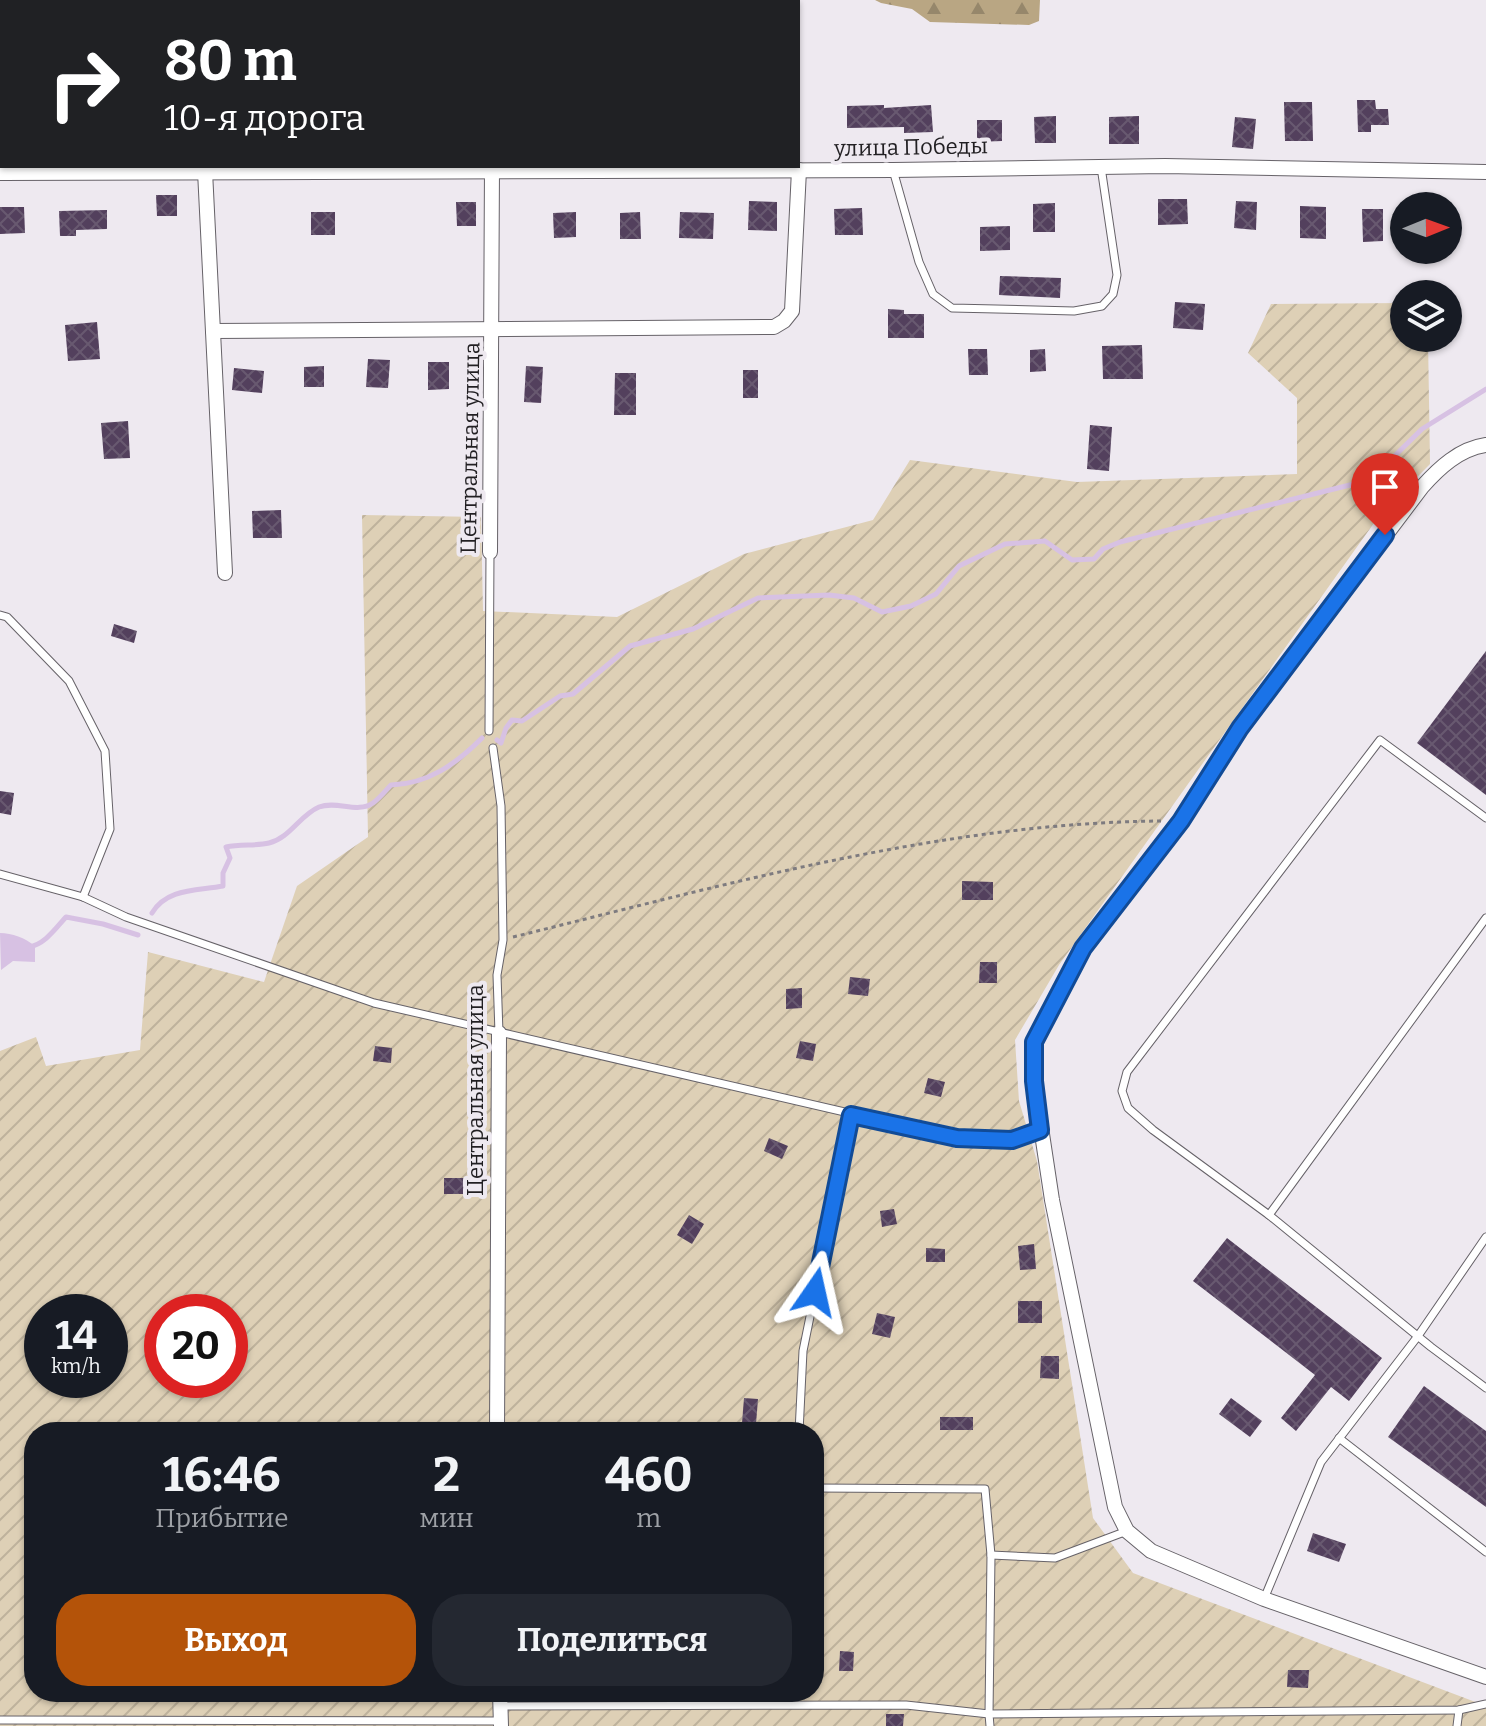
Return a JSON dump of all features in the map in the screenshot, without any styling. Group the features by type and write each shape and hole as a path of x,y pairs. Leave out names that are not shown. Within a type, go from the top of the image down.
{"street":[{"name":"улица Победы","path":"0,173 1101,167 1332,167 1486,172"},
{"name":"Центральная улица","path":"490,552 492,168"},
{"path":"213,331 774,327 792,311 799,170"},
{"path":"205,171 225,573"},
{"path":"1486,445 1477,446 1442,464 1422,487 1240,728 1181,821 1083,948 1034,1042 1034,1081 1052,1200 1115,1507 1127,1531 1151,1551 1264,1599 1486,1677"},
{"name":"Центральная улица","path":"497,1422 499,1033"},
{"path":"500,1702 501,1724"}],"lane":[{"path":"893,170 919,262 933,294 952,308 1074,311 1102,306 1113,294 1117,275 1101,167"},
{"name":"Центральная улица","path":"489,731 490,552"},
{"path":"0,615 7,617 69,681 105,751 110,829 83,897"},
{"path":"1486,818 1380,740 1127,1072 1122,1091 1128,1108 1153,1130 1269,1215 1486,1388"},
{"name":"Центральная улица","path":"493,748 501,806 503,940 497,975 499,1033"},
{"path":"0,874 83,897 126,917 374,1003 957,1138 1012,1140 1040,1130"},
{"path":"1269,1215 1486,918"},
{"path":"799,1422 803,1351 851,1115"},
{"path":"1264,1599 1321,1462 1418,1336 1486,1237"},
{"path":"1339,1438 1486,1552"},
{"path":"824,1488 985,1489 991,1555 990,1726"},
{"path":"991,1555 1055,1558 1127,1531"},
{"path":"703,1702 906,1705 989,1714 1459,1710 1486,1704"},
{"path":"1457,1726 1459,1710"},
{"path":"0,1720 501,1724"}],"path":[{"path":"503,940 787,869 922,844 1105,821 1181,821"}],"green space":[{"path":"875,0 1040,0 1039,21 1029,25 930,22 912,9"}],"shaded area":[{"path":"1390,303 1390,352 1428,352 1430,464 1379,516 1059,965 1015,1040 1019,1101 1037,1161 1093,1518 1133,1573 1486,1706 1486,1726 0,1726 0,1051 36,1037 46,1066 140,1050 148,952 264,982 297,886 368,837 362,515 481,517 483,611 617,617 744,554 873,520 910,460 1077,482 1297,474 1297,398 1248,353 1271,304"},
{"path":"0,933 18,936 35,946 35,962 13,961 1,970"}],"building":[{"path":"1357,100 1375,100 1376,109 1388,109 1389,125 1371,125 1371,132 1358,132"},
{"path":"1284,102 1312,102 1313,141 1285,141"},
{"path":"884,105 884,108 931,105 933,132 904,133 904,127 847,128 847,106"},
{"path":"1056,116 1056,143 1035,143 1034,117"},
{"path":"1139,116 1139,144 1109,144 1109,117"},
{"path":"1235,117 1256,119 1253,149 1232,147"},
{"path":"977,120 1002,120 1002,141 977,142"},
{"path":"156,195 177,195 177,216 157,216"},
{"path":"1158,199 1187,199 1188,224 1158,225"},
{"path":"749,201 777,202 777,231 748,230"},
{"path":"1236,201 1257,202 1256,230 1234,228"},
{"path":"456,202 476,202 476,226 457,226"},
{"path":"1055,203 1055,232 1033,232 1033,204"},
{"path":"1300,206 1326,207 1326,239 1300,238"},
{"path":"0,207 24,207 25,233 0,234"},
{"path":"862,208 863,235 835,235 834,209"},
{"path":"1362,209 1383,209 1383,241 1363,242"},
{"path":"107,210 107,229 76,230 76,236 60,236 59,211"},
{"path":"311,212 335,212 335,235 311,235"},
{"path":"576,212 576,237 554,238 553,213"},
{"path":"640,212 641,239 620,239 620,213"},
{"path":"680,212 714,213 713,239 679,238"},
{"path":"1010,226 1010,250 980,251 980,227"},
{"path":"1000,276 1061,278 1060,298 999,295"},
{"path":"1175,302 1205,304 1203,330 1173,328"},
{"path":"888,309 904,310 904,314 924,314 924,338 888,338"},
{"path":"97,322 100,359 68,361 65,325"},
{"path":"1142,345 1143,379 1103,379 1102,346"},
{"path":"968,349 987,349 988,375 969,375"},
{"path":"1045,349 1046,371 1030,372 1030,350"},
{"path":"368,359 390,360 388,388 366,387"},
{"path":"428,362 449,362 449,389 428,390"},
{"path":"324,366 324,387 304,387 304,367"},
{"path":"526,366 543,367 541,403 524,402"},
{"path":"234,368 264,371 262,393 232,390"},
{"path":"743,370 758,370 758,398 743,398"},
{"path":"615,373 636,373 636,415 614,415"},
{"path":"128,421 130,458 104,459 101,423"},
{"path":"1090,425 1112,427 1109,471 1087,469"},
{"path":"281,510 282,538 253,538 252,511"},
{"path":"114,624 137,631 134,643 111,636"},
{"path":"1486,651 1486,795 1417,743"},
{"path":"0,791 14,793 11,815 0,813"},
{"path":"962,881 993,882 993,900 962,900"},
{"path":"980,962 997,962 997,983 979,983"},
{"path":"850,977 870,979 868,996 848,994"},
{"path":"802,988 802,1008 786,1009 786,989"},
{"path":"800,1041 816,1044 813,1061 796,1058"},
{"path":"375,1046 392,1048 391,1063 373,1061"},
{"path":"928,1078 945,1082 941,1097 924,1093"},
{"path":"769,1138 788,1146 782,1159 764,1151"},
{"path":"444,1178 465,1178 465,1194 444,1194"},
{"path":"894,1209 897,1224 882,1227 880,1211"},
{"path":"689,1215 704,1224 692,1244 677,1235"},
{"path":"1227,1238 1382,1358 1349,1401 1331,1387 1296,1431 1281,1418 1315,1375 1193,1281"},
{"path":"1034,1244 1036,1269 1020,1270 1018,1246"},
{"path":"926,1248 945,1249 945,1262 926,1262"},
{"path":"1018,1301 1042,1301 1042,1323 1018,1323"},
{"path":"877,1313 895,1317 890,1338 872,1334"},
{"path":"1041,1356 1059,1356 1059,1379 1040,1378"},
{"path":"1424,1386 1486,1431 1486,1507 1388,1437"},
{"path":"744,1398 758,1399 756,1422 742,1422"},
{"path":"1231,1398 1262,1421 1250,1437 1219,1414"},
{"path":"940,1417 973,1417 973,1430 940,1430"},
{"path":"1313,1533 1346,1544 1339,1562 1307,1551"},
{"path":"840,1651 854,1652 853,1671 839,1671"},
{"path":"1288,1670 1309,1670 1308,1688 1287,1687"},
{"path":"886,1714 904,1714 903,1726 886,1726"}],"waterway":[{"path":"497,740 501,743 512,720 522,721 560,696 573,694 630,646 693,629 758,598 829,595 854,598 882,612 911,606 936,594 959,566 1005,544 1045,541 1072,560 1094,559 1103,549 1120,542 1370,480 1422,429 1486,389"},
{"path":"152,913 174,895 223,886 223,873 230,858 226,847 276,840 319,807 367,806 391,785 417,781 441,771 482,738"},
{"path":"29,947 45,939 66,917 138,935"}],"route":[{"path":"815,1292 851,1115 957,1138 1012,1140 1040,1130 1034,1081 1034,1042 1083,948 1181,821 1240,728 1385,535"}]}
